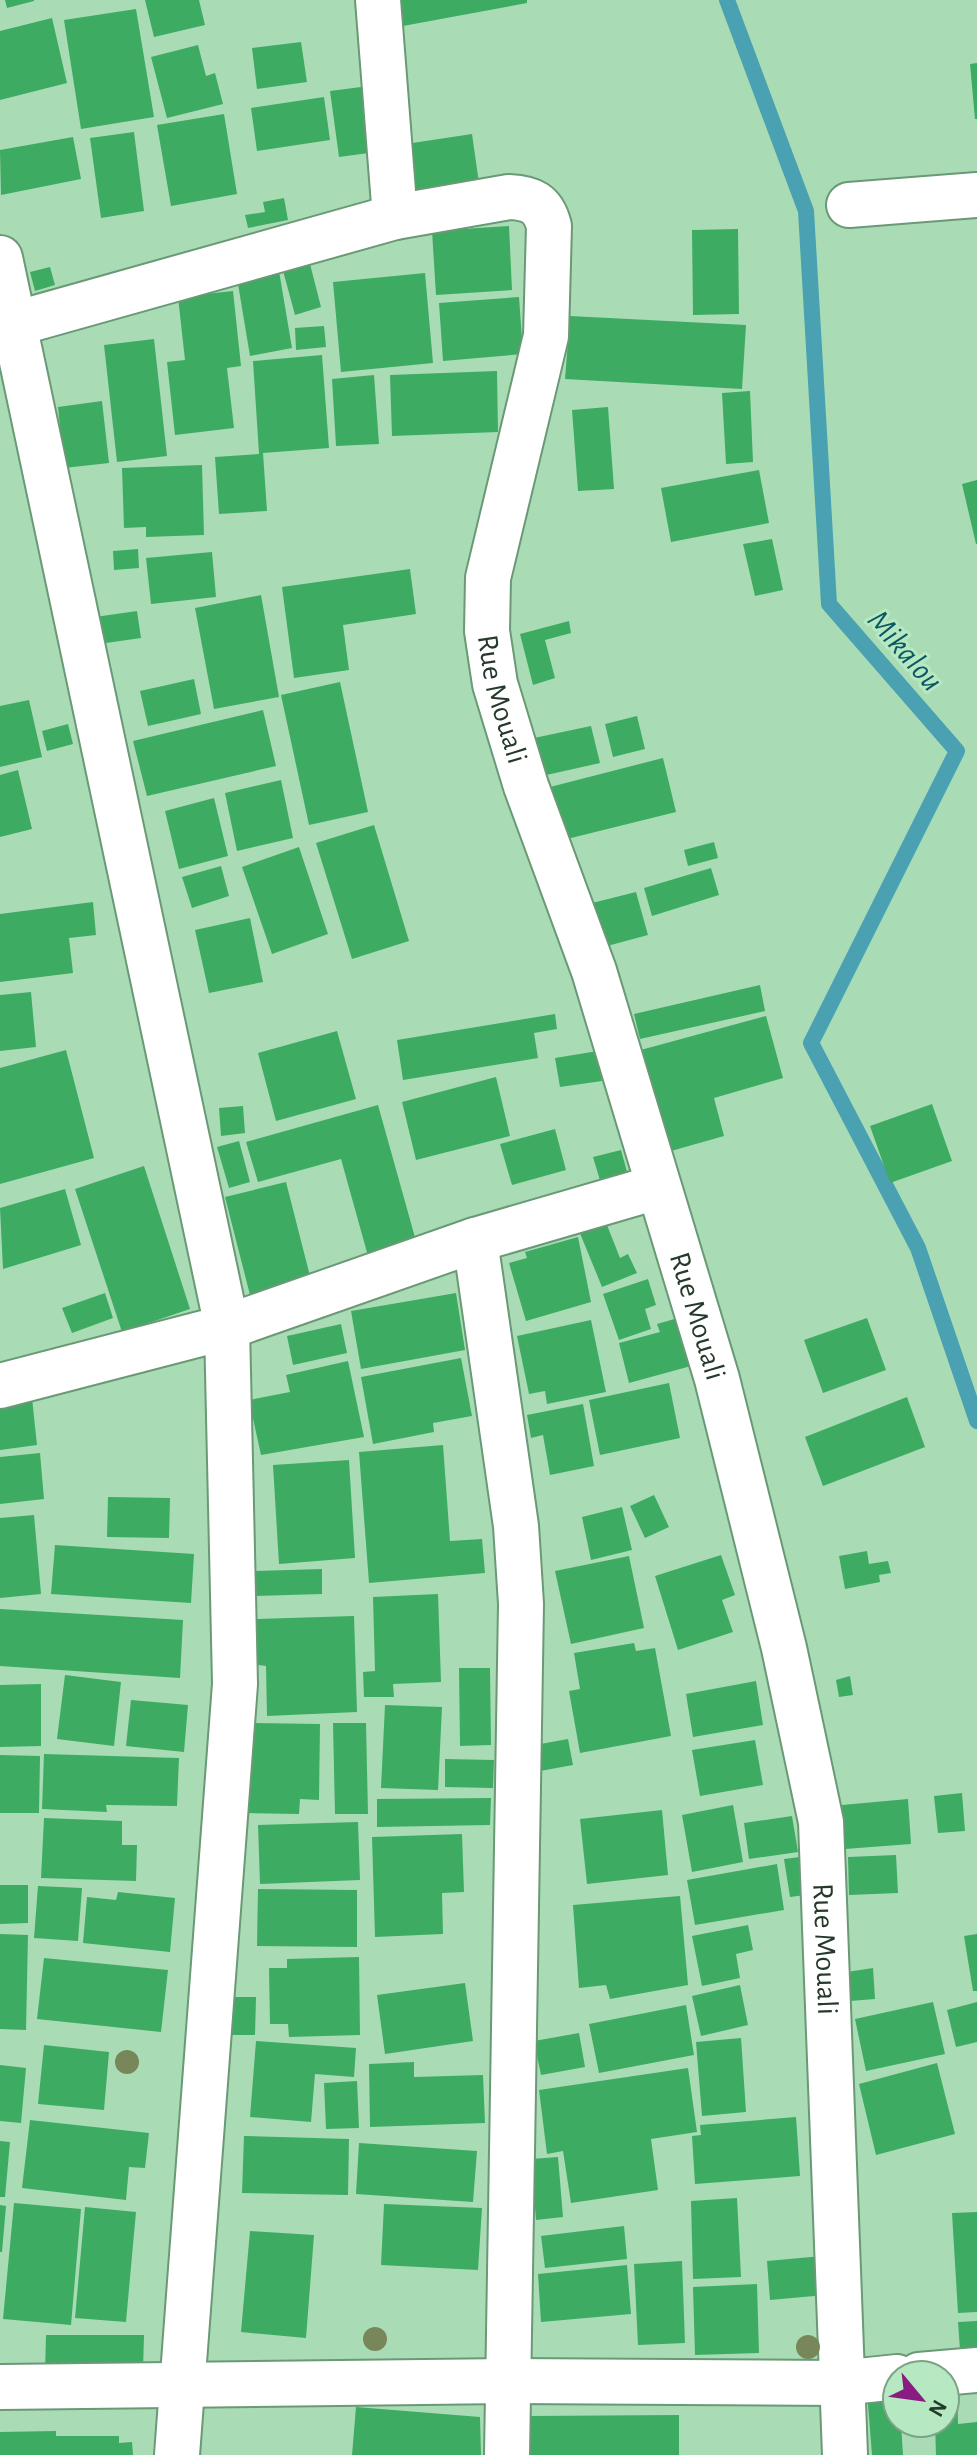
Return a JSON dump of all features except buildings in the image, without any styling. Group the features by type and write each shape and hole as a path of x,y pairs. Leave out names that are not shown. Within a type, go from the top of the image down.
{"street":[{"path":"8,325 395,217 378,0"},
{"path":"849,205 977,195"},
{"name":"Rue Mouali","path":"395,217 509,197 526,197 537,203 549,226 546,336 488,578 487,631 495,684 513,743 594,971 717,1379 784,1648 821,1822 845,2455"},
{"path":"0,258 8,325 227,1327 235,1684 177,2455"},
{"path":"0,1386 227,1327 475,1240 657,1187"},
{"path":"475,1240 516,1526 521,1604 507,2455"},
{"path":"0,2387 509,2381 840,2383 881,2379"}],"waterway":[{"name":"Mikalou","path":"727,0 806,211 829,604 957,751 811,1043 918,1248 977,1421"}]}
